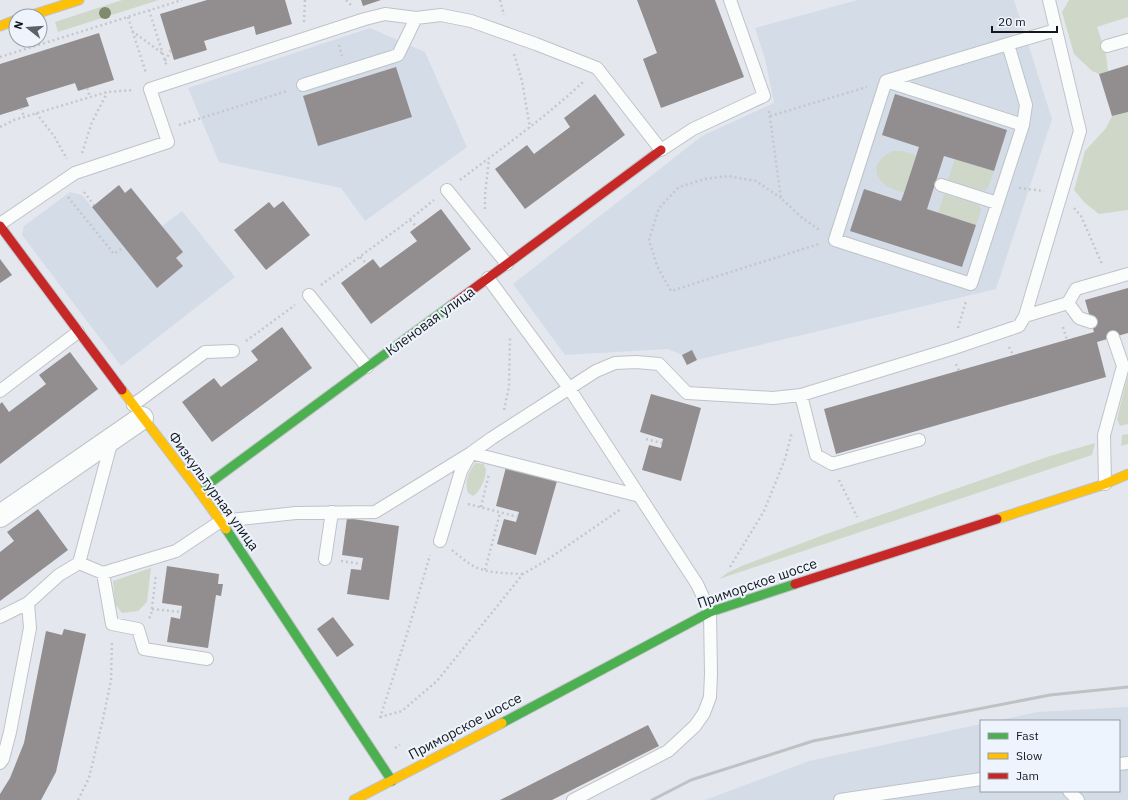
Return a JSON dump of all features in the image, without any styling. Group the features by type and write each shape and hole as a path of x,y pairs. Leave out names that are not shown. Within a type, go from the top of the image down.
{"street":[{"path":"48,10 79,0"},
{"name":"Кленовая улица","path":"200,491 661,150"},
{"name":"Физкультурная улица","path":"0,225 78,332 200,491 392,781"},
{"path":"3,509 113,438 138,411"},
{"name":"Приморское шоссе","path":"354,800 710,612 1105,484 1128,474"},
{"name":"Приморское шоссе","path":"1105,484 1128,480"}],"lane":[{"path":"0,225 75,173 168,142 150,89 365,19 385,14 416,18 441,15 472,21 597,68 661,150 694,129 764,96 730,0"},
{"path":"78,562 103,573 176,551 221,521 296,513 375,512 472,453 492,438 596,371 615,363 636,362 659,364 687,393 773,398 801,395 951,349 1019,326 1025,316 1080,131 1049,0"},
{"path":"303,85 398,55 416,18"},
{"path":"886,81 1056,30"},
{"path":"1107,46 1128,40"},
{"path":"886,81 835,240 971,284 1023,125 1026,105 1008,44"},
{"path":"886,81 1023,125"},
{"path":"941,185 998,203"},
{"path":"447,190 507,264"},
{"path":"1025,316 1068,303 1076,289 1128,274"},
{"path":"488,278 569,388 697,584 710,612 710,698 704,713 695,726 668,750 573,800"},
{"path":"309,295 367,367"},
{"path":"1068,303 1079,318 1091,322"},
{"path":"0,391 78,332"},
{"path":"1105,484 1104,435 1123,366 1124,354 1113,337"},
{"path":"138,411 205,352 233,351"},
{"path":"801,395 816,456 832,464 919,440"},
{"path":"0,617 28,603 59,575 78,562 113,438"},
{"path":"472,453 640,496"},
{"path":"440,541 461,471 472,453"},
{"path":"325,559 332,512"},
{"path":"103,573 112,624 138,629 144,649 207,659"},
{"path":"0,763 3,759 10,732 30,628 28,603"},
{"path":"845,799 980,779"},
{"path":"1071,792 1078,800"}],"path":[{"path":"0,57 182,0"},
{"path":"149,10 171,82"},
{"path":"0,127 14,120 107,92 150,89 128,17"},
{"path":"132,31 162,53"},
{"path":"509,34 522,81 530,128"},
{"path":"165,62 171,50"},
{"path":"403,225 530,128 572,93 597,68"},
{"path":"770,116 886,81"},
{"path":"164,130 303,85"},
{"path":"87,88 90,97"},
{"path":"75,173 92,122 107,92"},
{"path":"764,96 770,116 782,198"},
{"path":"21,108 24,117"},
{"path":"36,113 54,136 75,173"},
{"path":"486,238 485,195 489,158"},
{"path":"728,176 756,181 782,198 801,217 835,240 671,291 657,266 649,240 659,208 679,187 705,179 728,176"},
{"path":"58,184 114,254 124,247"},
{"path":"1003,186 1061,193 1081,216 1109,279"},
{"path":"84,192 94,205"},
{"path":"410,220 417,227"},
{"path":"360,256 367,264"},
{"path":"492,438 502,419 509,387 509,307"},
{"path":"730,567 764,511 785,459 792,431"},
{"path":"646,439 662,443"},
{"path":"480,507 494,458"},
{"path":"832,464 857,517"},
{"path":"380,717 402,711 437,681 523,574 544,562 640,496"},
{"path":"452,500 518,517"},
{"path":"485,570 500,512"},
{"path":"370,747 407,634 430,555 440,541 471,565 491,572 523,574"},
{"path":"138,629 151,616 158,556"},
{"path":"347,562 362,564"},
{"path":"152,609 182,612"},
{"path":"78,800 89,778 104,720 111,680 112,624"}],"shaded area":[{"path":"858,0 1014,0 1052,119 996,289 697,360 687,365 682,355 668,349 565,355 513,284 702,136 774,103 765,59 755,28"},
{"path":"370,28 425,52 467,147 365,221 341,188 219,162 188,88"},
{"path":"119,185 125,193 131,188 162,226 182,211 235,277 121,366 22,235 24,226 70,192 82,195 92,207"},
{"path":"1128,707 1128,800 705,800 809,761 980,724 980,792 1120,792 1120,720 1001,720 1037,712"}],"green space":[{"path":"122,0 159,0 58,32 55,22"},
{"path":"1069,0 1128,0 1128,17 1097,27 1106,54 1108,71 1099,74 1092,71 1074,54 1062,12"},
{"path":"1128,112 1128,210 1099,214 1085,203 1074,190 1085,151 1106,128 1112,116"},
{"path":"893,151 902,151 916,155 904,193 889,187 881,181 878,176 878,163 881,159"},
{"path":"955,159 994,171 988,188 984,191 948,180"},
{"path":"944,194 979,205 981,210 976,225 938,213"},
{"path":"1128,375 1128,424 1120,426 1117,419"},
{"path":"1128,434 1128,444 1121,446 1122,435"},
{"path":"1095,443 1092,455 719,579 727,573 744,565 826,534 1050,456"},
{"path":"475,463 484,464 486,470 482,484 473,496 468,493 466,484"},
{"path":"151,568 147,602 138,611 122,613 115,604 113,581"}],"building":[{"path":"207,0 285,0 292,24 256,35 254,26 204,41 207,50 174,60 160,14"},
{"path":"361,0 381,0 363,6"},
{"path":"637,0 715,0 744,77 661,108 643,59 657,53"},
{"path":"99,33 114,80 78,91 75,83 26,98 29,106 0,115 0,64"},
{"path":"1128,65 1128,112 1112,116 1099,74"},
{"path":"396,67 412,117 318,146 303,96"},
{"path":"595,94 625,135 525,209 495,169 527,145 534,154 570,127 564,118"},
{"path":"895,94 1007,130 994,171 944,156 927,209 976,225 962,267 850,231 864,189 901,201 904,193 919,147 882,135"},
{"path":"119,185 125,193 131,188 183,252 176,258 183,266 157,288 92,207"},
{"path":"283,201 310,235 266,270 234,230 269,202 274,208"},
{"path":"441,209 471,249 371,324 341,283 373,259 380,268 417,241 410,232"},
{"path":"0,259 12,275 0,283"},
{"path":"1128,288 1128,333 1097,342 1106,377 836,454 824,409 1094,332 1085,300"},
{"path":"282,327 312,368 212,442 182,402 214,378 221,387 258,360 251,351"},
{"path":"692,350 697,360 687,365 682,355"},
{"path":"70,352 98,389 0,464 0,404 2,402 9,412 46,384 39,375"},
{"path":"651,394 701,408 681,481 642,470 649,445 661,448 663,439 640,432"},
{"path":"506,467 557,481 536,555 497,544 504,519 516,522 519,512 496,506"},
{"path":"38,509 68,550 0,601 0,552 14,541 7,532"},
{"path":"347,518 399,526 389,600 347,594 351,569 361,570 363,558 342,555"},
{"path":"167,566 219,574 218,584 223,584 221,596 216,595 208,648 167,642 171,617 180,619 182,606 162,603"},
{"path":"333,617 354,645 337,657 317,629"},
{"path":"64,629 86,634 56,772 41,800 0,800 0,794 10,778 24,743 46,631 62,635"},
{"path":"648,725 659,746 552,800 500,800"}],"railway":[{"path":"652,800 691,780 813,741 1050,695 1128,687"}],"traffic: fast":[{"path":"199,491 453,304"},
{"path":"226,529 392,781"},
{"path":"502,723 710,612 795,584"}],"traffic: slow":[{"path":"48,10 79,0"},
{"path":"0,26 8,23"},
{"path":"122,390 226,529"},
{"path":"997,519 1105,484 1128,474"},
{"path":"354,800 502,723"}],"traffic: jam":[{"path":"453,304 661,150"},
{"path":"0,226 122,390"},
{"path":"795,584 997,519"}]}
